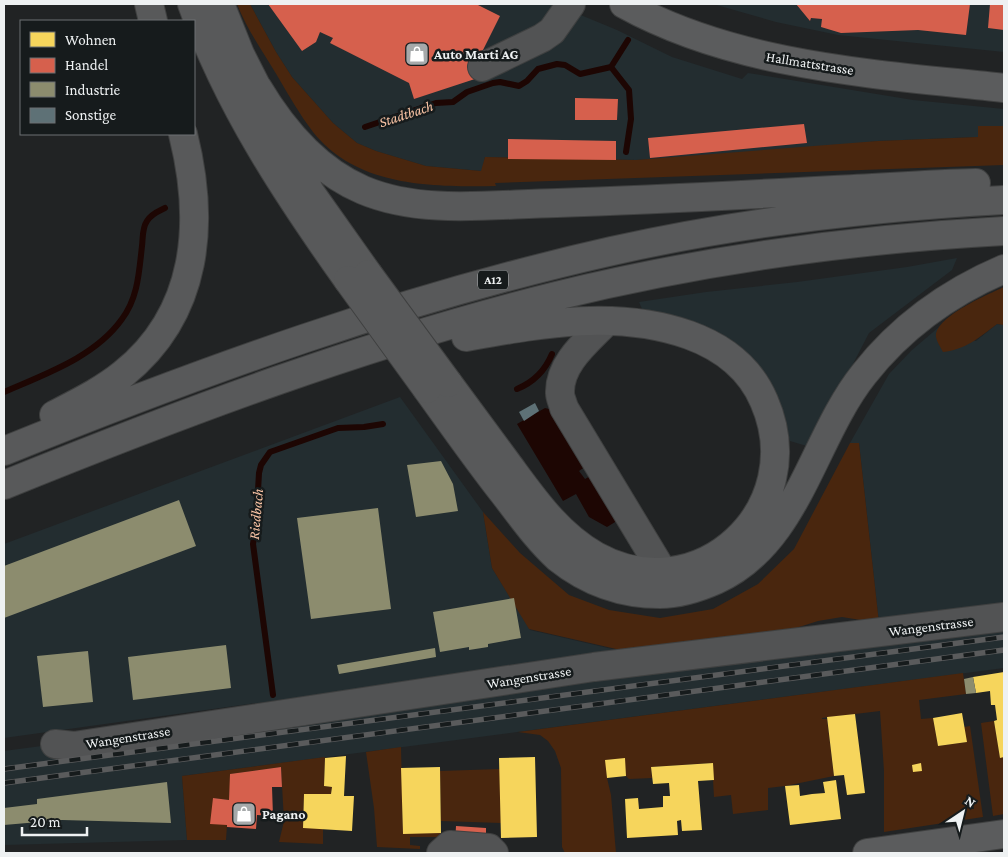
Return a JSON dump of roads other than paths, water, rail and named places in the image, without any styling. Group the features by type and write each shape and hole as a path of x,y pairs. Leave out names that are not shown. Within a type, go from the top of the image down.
{"highway":[{"path":"149,4 153,20"},
{"path":"192,4 217,65 262,152 307,222 358,277"},
{"path":"220,4 240,54 310,192 358,277 437,386 529,526 558,557 587,577 613,588 646,594 680,592 694,589 723,577 741,566 760,549 787,512 840,409 864,374 891,344 920,317 947,299 989,275 1004,269"},
{"path":"257,87 269,108 296,141 314,158 338,176 377,195 418,204 448,206 581,202 1004,183"},
{"path":"4,442 94,394 123,374 154,343 173,312 186,282 194,247 195,216 191,176 183,135"},
{"name":"A12","path":"4,451 157,392 314,335 435,297 547,266 670,239 785,220 906,207 1004,200"},
{"name":"A12","path":"4,485 149,428 341,359 499,311 556,296 674,270 732,260 846,244 915,237 1004,232"},
{"path":"341,359 561,322 629,322 672,330 706,342 727,354 737,362 755,383 766,405 774,432 776,461 770,489 751,525 731,545 710,559 688,568 663,572 634,571 621,568 595,555 564,534 437,386"}],"main road":[{"name":"Hallmattstrasse","path":"624,4 696,36 745,51 836,68 1004,88"},
{"path":"867,853 1004,834"}],"lane":[{"path":"482,67 542,38 552,31 571,4"},
{"path":"607,321 574,354 563,373 560,393 564,408 663,572"},
{"name":"Wangenstrasse","path":"55,744 74,746 594,667 1004,617"},
{"path":"441,853 450,845 489,848 494,853"}],"waterway":[{"name":"Stadtbach","path":"365,127 436,103 453,102 467,92 493,83 500,82 519,86 527,81 538,69 557,64 565,65 580,74 611,67 628,40"},
{"name":"Riedbach","path":"611,67 629,90 631,119 626,152"},
{"path":"4,392 68,363 98,344 111,332 122,319 135,294 145,224 153,215 165,208"},
{"name":"Riedbach","path":"517,389 529,383 538,375 546,366 552,354"},
{"name":"Riedbach","path":"273,695 253,544 261,465 270,452 338,428 383,424"}],"railway":[{"path":"4,769 1004,637"},
{"path":"4,783 1004,650"}],"place":[{"name":"Auto Marti AG","path":"417,54"},
{"name":"Pagano","path":"244,814"}]}
